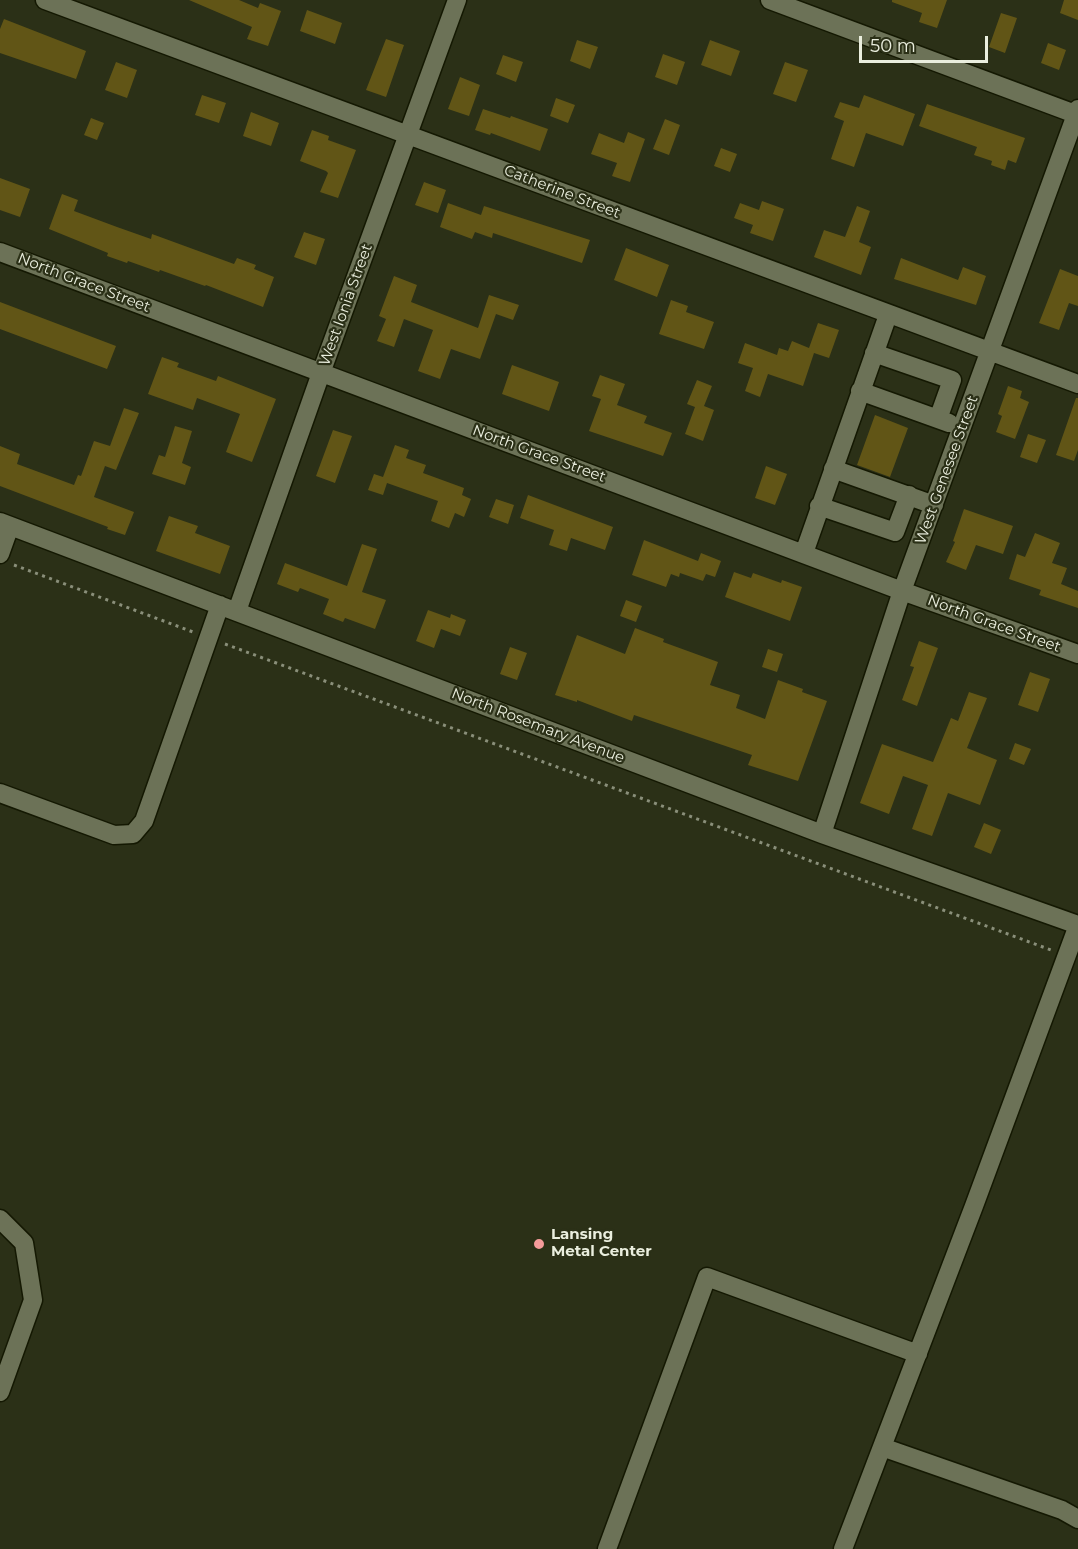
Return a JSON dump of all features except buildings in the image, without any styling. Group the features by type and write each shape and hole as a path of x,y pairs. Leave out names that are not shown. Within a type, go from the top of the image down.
{"street":[{"name":"Catherine Street","path":"45,0 1078,384"},
{"name":"West Ionia Street","path":"0,793 114,835 133,834 144,821 208,638 229,608 321,373 458,0"},
{"path":"771,0 1077,112"},
{"name":"West Genesee Street","path":"822,834 902,591 1077,112"},
{"name":"North Grace Street","path":"0,252 902,591 1078,654"},
{"path":"804,553 888,315"},
{"path":"874,353 952,380 938,419"},
{"path":"860,391 962,427"},
{"path":"833,469 934,504"},
{"path":"819,506 895,532 909,495"},
{"path":"5,524 5,559"},
{"name":"North Rosemary Avenue","path":"5,524 822,834 1078,925"},
{"path":"843,1549 1078,925"},
{"path":"0,1219 24,1242 33,1300 0,1392"},
{"path":"607,1549 707,1277 918,1354"},
{"path":"882,1447 1062,1510 1078,1519"}],"path":[{"path":"5,559 208,638 1067,956"}],"place":[{"name":"Lansing Metal Center","path":"539,1244"}]}
